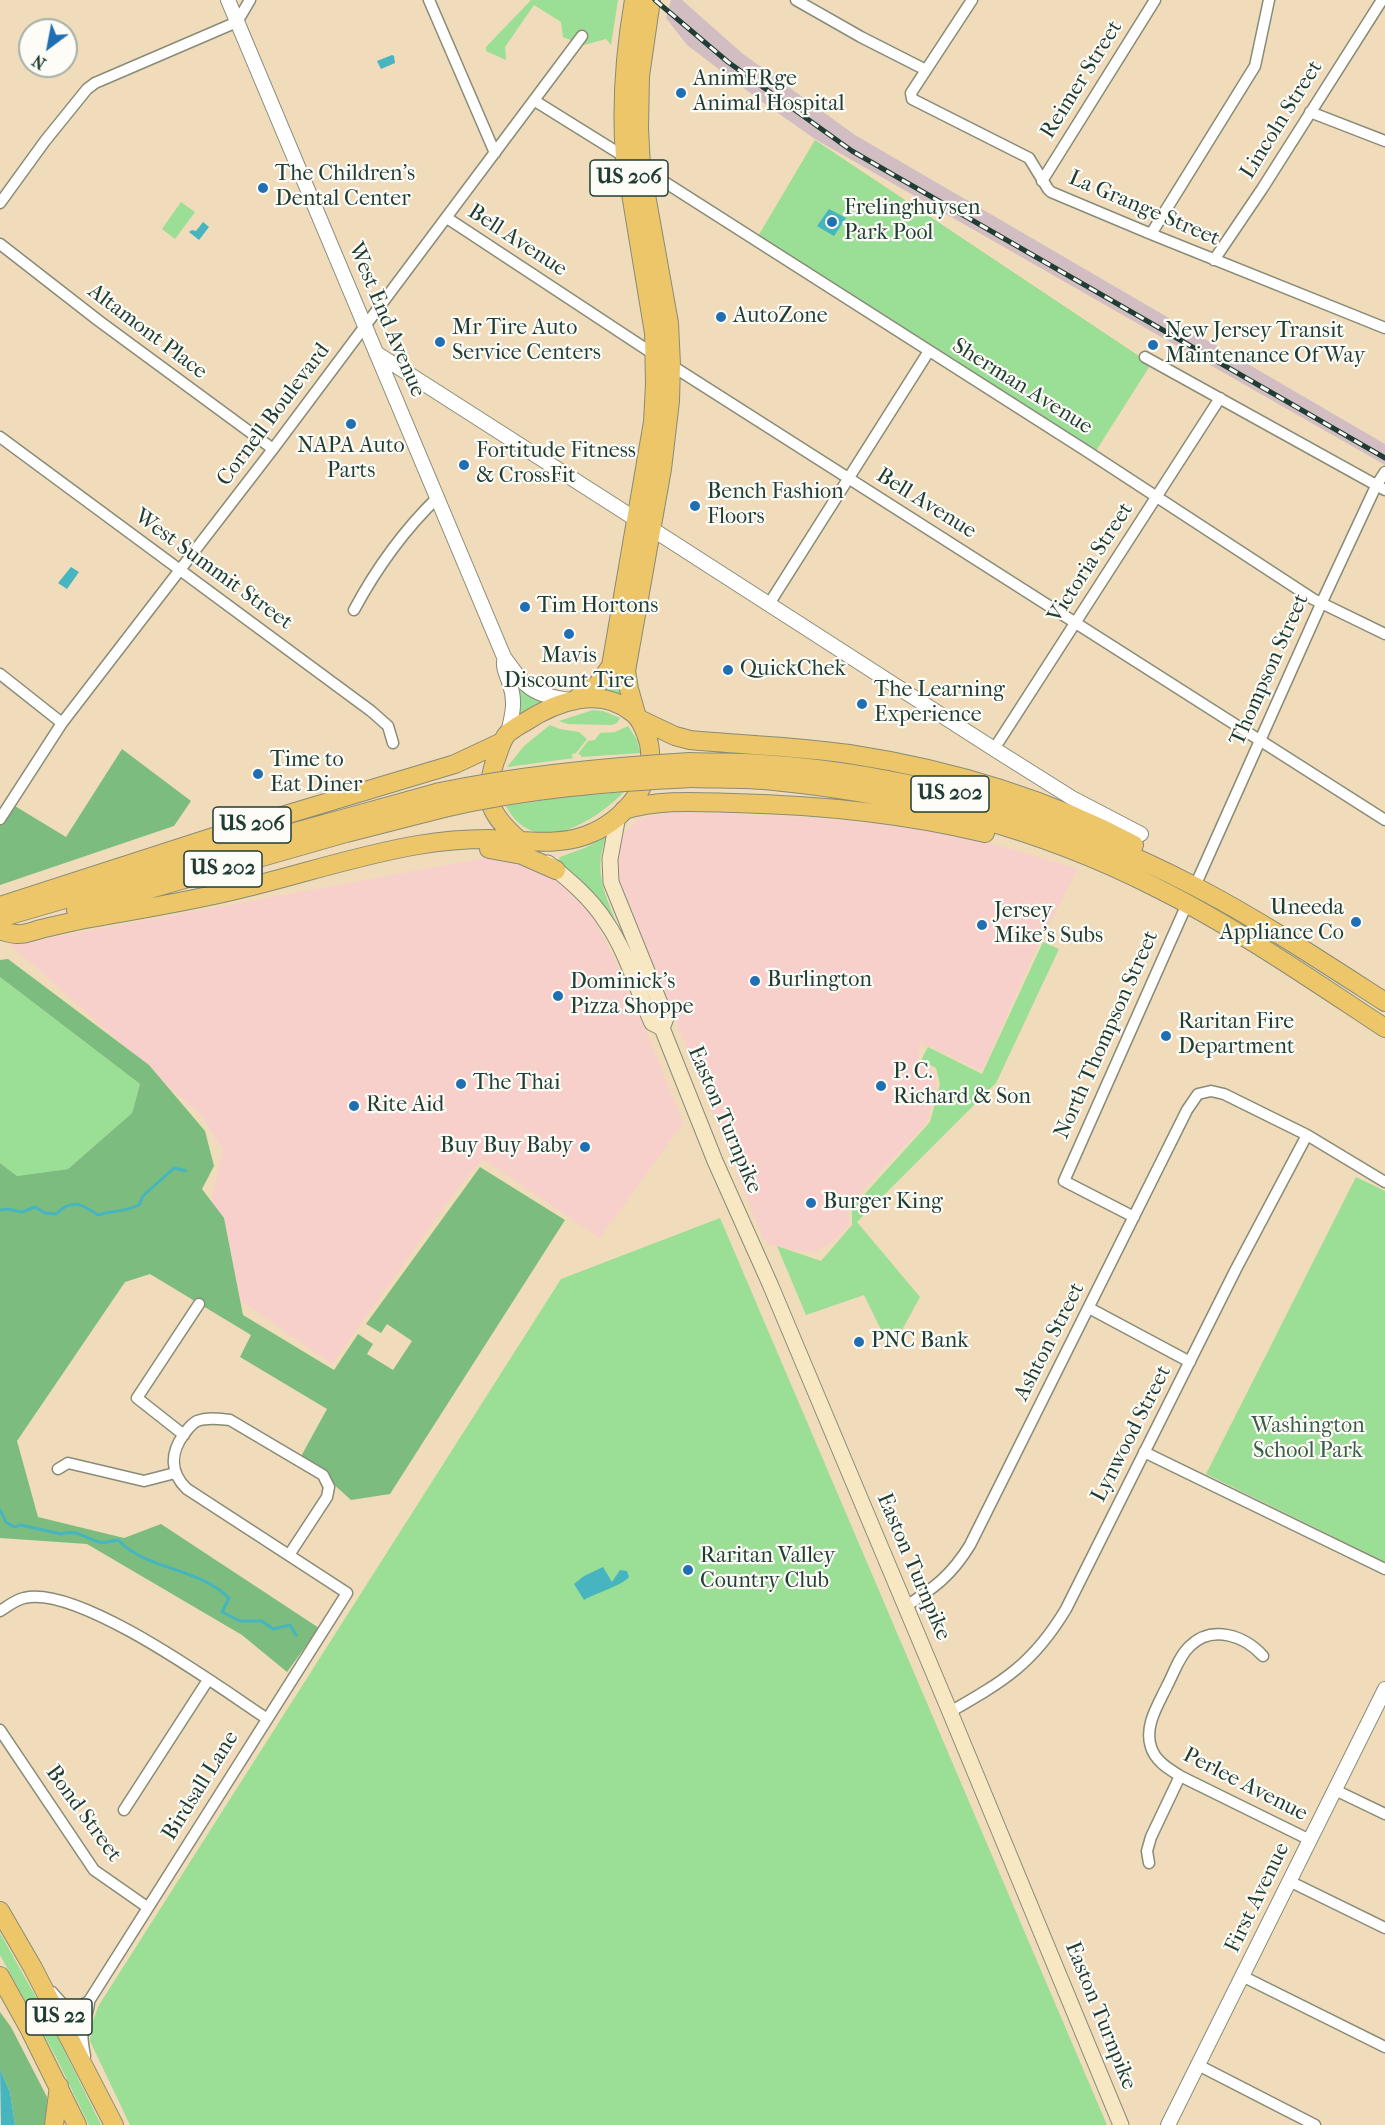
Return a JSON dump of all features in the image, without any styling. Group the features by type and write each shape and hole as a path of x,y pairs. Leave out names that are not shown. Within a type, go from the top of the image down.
{"highway":[{"name":"US 206","path":"1,927 19,935 71,922 239,890 416,845 461,840 553,842 573,840 599,829 621,813 640,789 650,767 650,746 638,718 626,671 644,524 656,355 650,295 623,128 624,78 634,0"},
{"name":"US 206","path":"0,906 214,837 444,767 479,754 552,706 572,700 597,685 611,666 644,524 668,434 671,365 666,306 642,167 639,128 640,76 651,0"},
{"name":"US 206","path":"572,700 601,699 613,702 628,709 638,718"},
{"path":"638,718 675,736 690,740 848,754 940,772 983,784 1029,799 1098,827 1172,866 1195,886"},
{"path":"505,738 489,780 490,802 500,821 519,840"},
{"name":"US 202","path":"1,927 310,828 442,800 505,780 570,770 691,770 762,764 869,777 970,799 1020,813 1095,841 1195,886 1304,949 1385,1002"},
{"name":"US 202","path":"691,770 853,790 902,800 948,810 1063,846 1115,868 1246,937 1385,1028"},
{"path":"621,813 651,803 698,802 791,804 849,809 967,829 1045,847 1115,868"},
{"path":"343,863 359,867 447,850 496,849 522,855 556,870"},
{"name":"US 22","path":"0,1911 33,1968 114,2125"},
{"name":"US 22","path":"0,1976 59,2086 77,2125"},
{"path":"54,2125 59,2086"}],"main road":[{"name":"Easton Turnpike","path":"621,813 610,859 611,882 666,1018 662,1028"},
{"name":"Easton Turnpike","path":"519,840 589,899 606,921 652,1023 662,1028 715,1161 770,1284 1122,2122"}],"street":[{"name":"West End Avenue","path":"228,0 504,657 531,690 546,696 572,700"},
{"path":"0,204 45,141 87,89 95,83 237,22 250,0"},
{"path":"429,0 495,153"},
{"path":"796,0 926,70 972,0"},
{"name":"Reimer Street","path":"1042,181 1155,0"},
{"path":"1151,234 1255,66 1269,0"},
{"name":"Lincoln Street","path":"1214,260 1382,0"},
{"name":"Cornell Boulevard","path":"0,819 63,723 273,449 582,36"},
{"name":"La Grange Street","path":"926,70 911,96 912,99 1029,158 1051,192 1385,328"},
{"path":"535,100 626,157"},
{"path":"1310,112 1385,141"},
{"name":"Sherman Avenue","path":"642,167 1321,604 1385,634"},
{"name":"Bell Avenue","path":"447,218 671,365 1385,820"},
{"name":"Altamont Place","path":"0,244 99,321 273,449"},
{"path":"769,604 929,351"},
{"path":"376,353 994,749 1072,798 1141,834"},
{"path":"1144,357 1381,488"},
{"name":"Victoria Street","path":"994,749 1220,398"},
{"name":"West Summit Street","path":"0,437 371,711 388,726 393,743"},
{"name":"Thompson Street","path":"1195,886 1321,604 1381,488 1385,472"},
{"path":"354,610 367,586 387,558 417,518 438,497"},
{"name":"West End Avenue","path":"504,657 503,668 514,698 513,714 505,738"},
{"path":"0,674 63,723"},
{"name":"North Thompson Street","path":"1134,1217 1064,1181 1186,904"},
{"name":"Ashton Street","path":"905,1607 945,1579 959,1564 970,1545 1192,1101 1202,1092 1217,1092 1307,1135"},
{"path":"1307,1135 1385,1182"},
{"name":"Lynwood Street","path":"950,1712 997,1685 1017,1670 1052,1632 1066,1609 1307,1135"},
{"path":"184,1435 137,1398 199,1304"},
{"path":"1089,1308 1190,1362"},
{"path":"213,1418 230,1420 323,1475 329,1487 327,1497 289,1555 187,1489 175,1473 174,1455 184,1435 198,1421 213,1418"},
{"path":"1144,1452 1385,1569"},
{"path":"58,1469 68,1463 144,1481 175,1473"},
{"name":"Birdsall Lane","path":"87,2070 82,2032 89,2010 89,2001 266,1718 348,1593 289,1555"},
{"path":"0,1611 25,1598 58,1600 85,1608 133,1632 266,1718"},
{"name":"Perlee Avenue","path":"1263,1656 1255,1647 1226,1634 1214,1633 1201,1637 1189,1646 1150,1723 1151,1749 1167,1767 1180,1776 1310,1840"},
{"name":"Bond Street","path":"124,1810 208,1680"},
{"name":"First Avenue","path":"1168,2125 1384,1694"},
{"name":"Bond Street","path":"0,1730 94,1870 147,1907"},
{"path":"1149,1863 1147,1851 1151,1837 1180,1776"},
{"path":"1335,1790 1385,1814"},
{"path":"1289,1881 1385,1928"},
{"path":"33,1968 66,2007 78,2007 89,2001"},
{"path":"1242,1976 1385,2047"},
{"path":"1198,2065 1315,2125"}],"shaded area":[{"path":"671,0 682,0 743,54 855,135 1385,444 1385,465 815,139 687,45 666,18"},
{"path":"673,811 816,818 945,830 1078,869 1037,947 982,1071 920,1042 918,1062 935,1073 936,1089 927,1122 852,1202 847,1211 850,1225 832,1242 816,1251 802,1252 768,1244 763,1238 618,874 619,840 638,819"},
{"path":"496,856 552,876 589,910 631,993 683,1123 600,1238 483,1159 457,1189 332,1364 195,1269 223,1150 202,1116 11,945"}],"green space":[{"path":"531,0 618,0 611,45 606,39 584,45 563,37 561,22 534,5 505,47 506,60 486,51 486,47"},
{"path":"815,140 1151,364 1094,454 757,238"},
{"path":"181,202 195,212 175,239 162,229"},
{"path":"618,670 622,695 620,697 609,695 603,690"},
{"path":"519,686 540,704 518,718 521,706"},
{"path":"593,710 603,711 620,718 617,723 611,725 568,724 559,721"},
{"path":"550,725 579,732 587,739 576,753 572,754 574,758 507,767 524,746"},
{"path":"628,726 637,740 640,753 581,757 578,754 588,741 595,740 600,733 615,732"},
{"path":"122,749 191,801 174,826 0,885 0,817 10,803 66,837"},
{"path":"624,792 581,824 548,833 532,831 518,822 506,806 565,797"},
{"path":"605,837 600,862 601,873 606,896 619,929 558,861 560,857 587,847"},
{"path":"1043,942 1059,949 996,1083 857,1222 920,1297 891,1350 864,1295 806,1315 777,1246 821,1261 852,1225 852,1208 930,1122 940,1084 936,1068 921,1060 928,1047 982,1074"},
{"path":"8,959 149,1065 205,1131 214,1166 202,1189 224,1218 243,1315 334,1370 358,1334 373,1344 367,1354 393,1370 412,1341 387,1324 381,1333 366,1324 480,1167 565,1220 390,1494 351,1500 330,1481 299,1460 327,1409 240,1357 251,1335 150,1274 125,1282 17,1441 38,1517 124,1538 161,1524 319,1628 287,1672 242,1635 87,1544 0,1538 0,1163 17,1176 68,1169 132,1113 140,1084 0,977 0,960"},
{"path":"0,977 140,1084 132,1113 68,1169 17,1176 0,1163"},
{"name":"Washington School Park","path":"1356,1177 1385,1191 1385,1562 1206,1474"},
{"path":"720,1218 1107,2125 130,2125 90,2041 93,2020 99,2005 561,1279"},
{"path":"0,1933 51,2024 101,2125 89,2125 56,2057 0,1955"},
{"path":"0,2012 11,2027 47,2097 46,2125 15,2125 10,2092 0,2069"}],"water":[{"path":"392,55 395,63 381,69 377,61"},
{"name":"Frelinghuysen Park Pool","path":"829,209 846,218 834,236 817,226"},
{"path":"203,222 209,227 199,240 189,232 196,231"},
{"path":"71,567 79,572 67,589 58,583"},
{"path":"603,1567 612,1582 620,1570 627,1571 629,1577 584,1600 574,1584 584,1576"},
{"path":"0,2069 10,2092 15,2125 1,2125"}],"waterway":[{"path":"0,1210 22,1212 35,1207 45,1213 56,1214 67,1206 77,1204 98,1215 133,1208 139,1205 143,1196 174,1168 186,1171"},
{"path":"0,1510 6,1522 14,1527 21,1525 61,1534 76,1533 101,1543 118,1540 144,1558 203,1580 217,1588 229,1598 222,1612 240,1621 262,1621 273,1629 290,1625 296,1635"}],"railway":[{"path":"655,0 728,62 852,151 1385,458"}],"place":[{"name":"AnimERge Animal Hospital","path":"681,93"},
{"name":"The Children's Dental Center","path":"263,188"},
{"name":"Frelinghuysen Park Pool","path":"832,222"},
{"name":"AutoZone","path":"721,317"},
{"name":"Mr Tire Auto Service Centers","path":"440,342"},
{"name":"New Jersey Transit Maintenance Of Way","path":"1153,345"},
{"name":"NAPA Auto Parts","path":"351,424"},
{"name":"Fortitude Fitness & CrossFit","path":"464,465"},
{"name":"Bench Fashion Floors","path":"695,506"},
{"name":"Tim Hortons","path":"525,607"},
{"name":"Mavis Discount Tire","path":"569,634"},
{"name":"QuickChek","path":"728,670"},
{"name":"The Learning Experience","path":"862,704"},
{"name":"Time to Eat Diner","path":"258,774"},
{"name":"Uneeda Appliance Co","path":"1356,922"},
{"name":"Jersey Mike's Subs","path":"982,925"},
{"name":"Burlington","path":"755,981"},
{"name":"Dominick's Pizza Shoppe","path":"558,996"},
{"name":"Raritan Fire Department","path":"1166,1036"},
{"name":"The Thai","path":"461,1084"},
{"name":"P. C. Richard & Son","path":"881,1086"},
{"name":"Rite Aid","path":"354,1106"},
{"name":"Buy Buy Baby","path":"585,1147"},
{"name":"Burger King","path":"811,1203"},
{"name":"PNC Bank","path":"859,1342"},
{"name":"Raritan Valley Country Club","path":"688,1570"}]}
